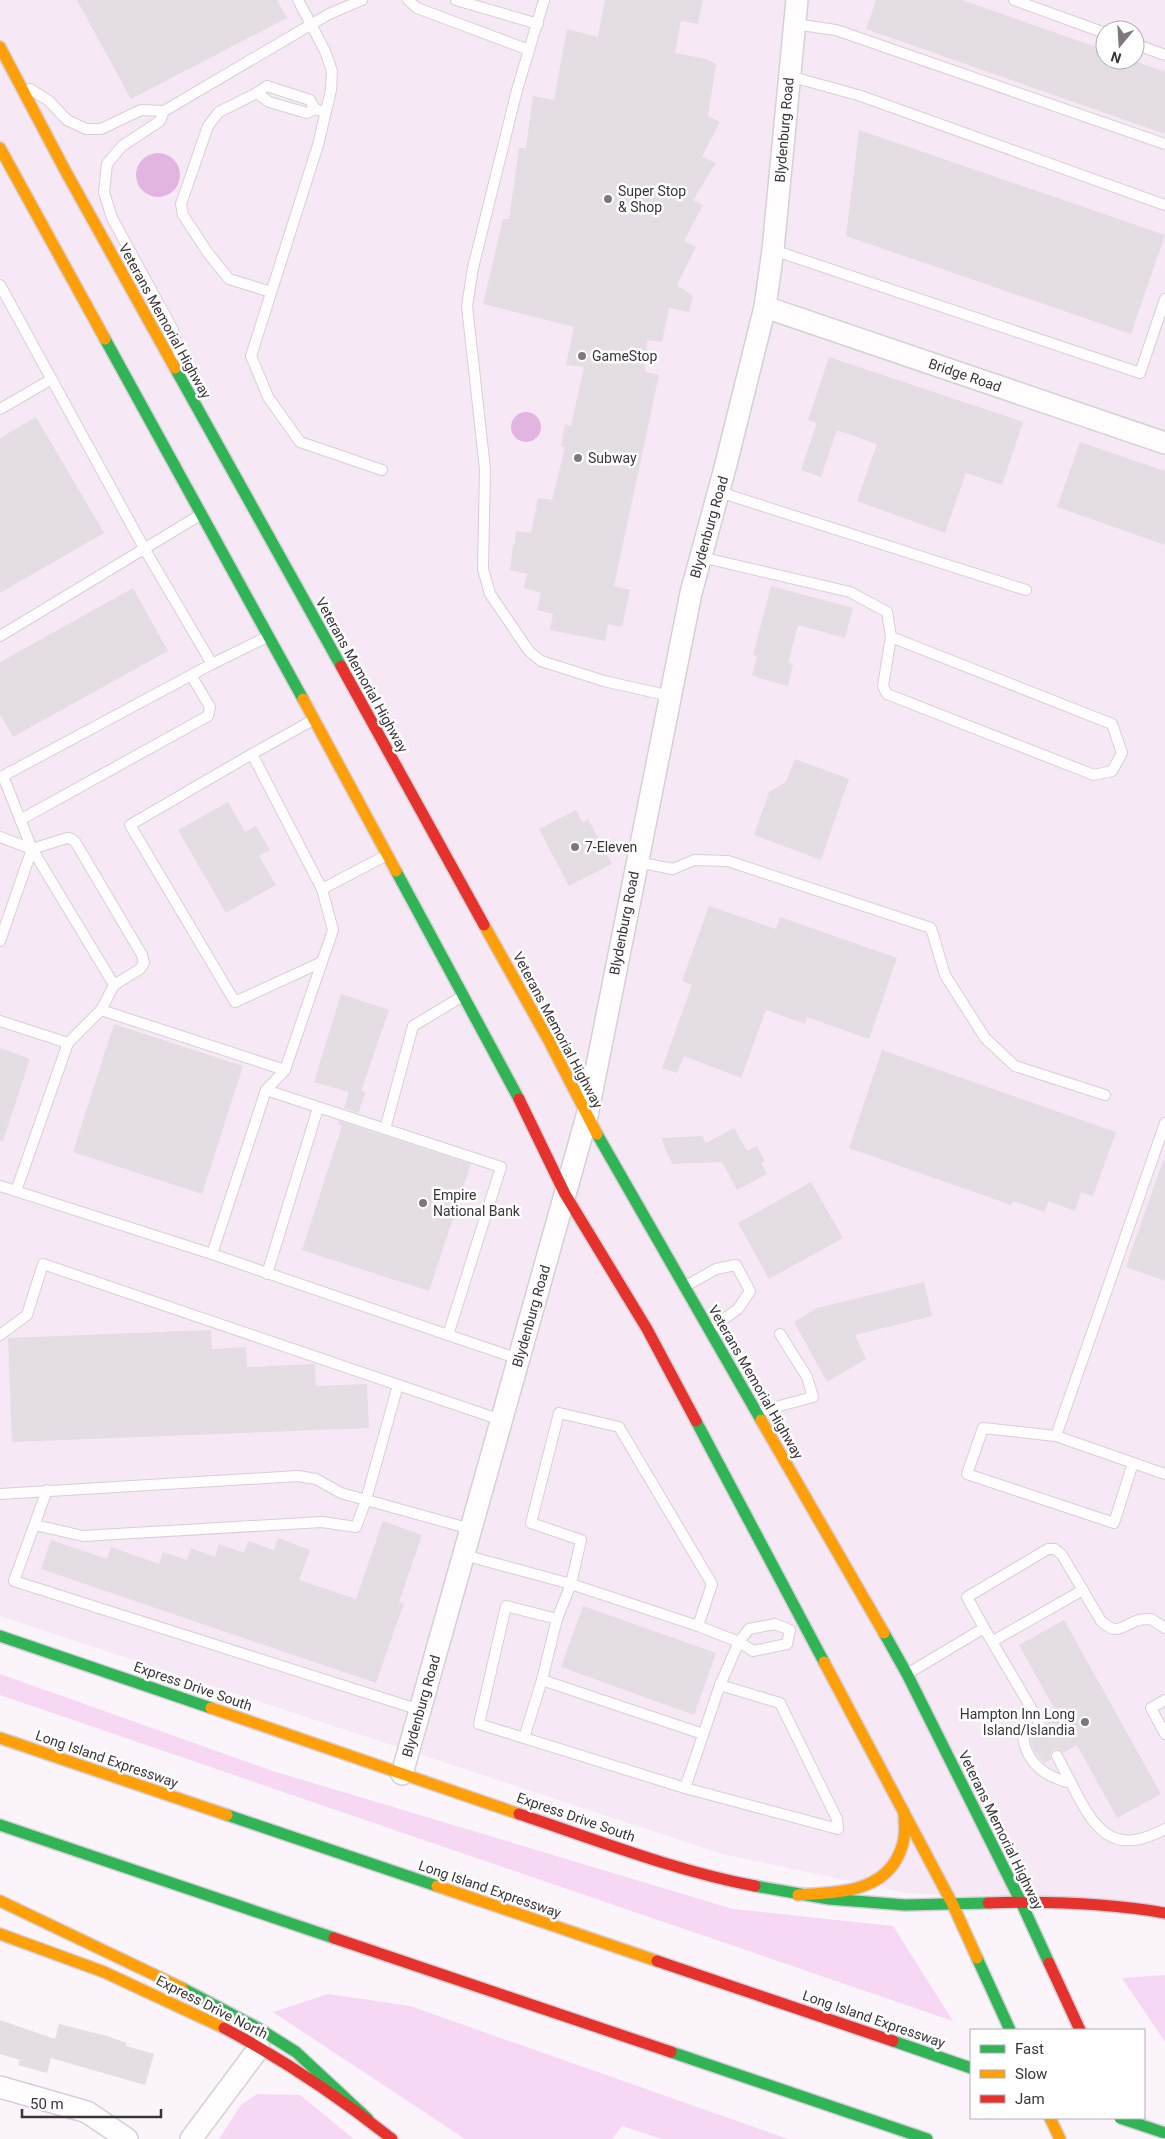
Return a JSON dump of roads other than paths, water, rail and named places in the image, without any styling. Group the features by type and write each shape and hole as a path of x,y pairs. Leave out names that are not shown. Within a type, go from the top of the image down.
{"main road":[{"name":"Veterans Memorial Highway","path":"0,47 66,172 544,1030 587,1116 907,1674 1021,1902 1080,2029"},
{"path":"1,151 202,514 506,1072 565,1194 647,1329 953,1905 1010,2029"},
{"name":"Express Drive South","path":"0,1636 693,1872 798,1895 859,1903 953,1905 1021,1902 1136,1908 1165,1913"},
{"name":"Long Island Expressway","path":"0,1738 970,2068"},
{"path":"798,1895 859,1889 888,1873 897,1860 903,1843 904,1812"},
{"path":"0,1825 928,2139"},
{"path":"0,1901 178,1986 258,2028 296,2052 368,2119"},
{"name":"Express Drive North","path":"0,1934 101,1971 192,2011 288,2064 368,2119 392,2139"},
{"path":"1050,2119 1060,2139"},
{"path":"1122,2119 1128,2132"},
{"path":"1124,2119 1165,2133"}],"street":[{"name":"Blydenburg Road","path":"402,1774 587,1116 690,593 719,492 765,307 773,250 797,0"},
{"name":"Bridge Road","path":"765,307 1165,443"},
{"path":"191,2139 259,2048"},
{"path":"0,2087 87,2112 121,2135"}],"lane":[{"path":"298,0 325,51 332,71 331,90 320,111 318,145 252,356 268,397 300,442 382,470"},
{"path":"18,82 49,101 67,120 86,129 101,129 141,110 164,110 310,25 362,0"},
{"path":"408,0 417,8 530,50"},
{"path":"456,0 538,24"},
{"path":"544,0 517,90 473,268 467,306 485,470 483,569 490,594 529,651 540,661 604,681 670,696"},
{"path":"1014,0 1095,29"},
{"path":"794,24 836,30 1165,144"},
{"path":"1145,48 1165,55"},
{"path":"789,76 861,96 1165,205"},
{"path":"272,292 228,279 183,215 181,204 208,126 219,112 267,86 310,100 320,111"},
{"path":"257,93 270,102 307,113 320,111"},
{"path":"164,110 160,121 122,146 106,164 104,192 112,218 173,330 190,395"},
{"path":"0,167 1,151"},
{"path":"773,250 1140,373 1165,299"},
{"path":"0,284 144,548 212,664"},
{"path":"0,409 52,379"},
{"path":"719,492 1026,590"},
{"path":"0,636 202,514"},
{"path":"701,557 850,592 887,612 891,638 883,686 887,694 1094,775 1112,771 1122,753 1112,724 891,638"},
{"path":"114,984 32,849 2,773 268,636"},
{"path":"20,820 208,716 210,707 191,675"},
{"path":"314,720 130,825 235,1002 322,962"},
{"path":"212,1254 266,1090 285,1070 333,930 322,889 252,754"},
{"path":"0,837 32,849 67,838 72,839 142,955 144,963 140,969 114,984 101,1010 68,1043 16,1191"},
{"path":"0,941 32,849"},
{"path":"322,889 387,855"},
{"path":"636,862 673,869 694,860 728,861 931,928 944,975 985,1038 1015,1066 1105,1095"},
{"path":"385,1129 413,1026 464,996"},
{"path":"101,1010 285,1070"},
{"path":"0,1021 68,1043"},
{"path":"266,1090 501,1167 448,1335"},
{"path":"267,1274 318,1108"},
{"path":"1056,1436 1165,1123"},
{"path":"0,1186 212,1254 519,1359"},
{"path":"0,1335 27,1315 43,1264 501,1420"},
{"path":"684,1286 716,1268 736,1265 750,1291 738,1309 709,1329"},
{"path":"756,1413 813,1397 807,1377 780,1334"},
{"path":"35,1525 83,1536 322,1522 356,1527 366,1500 398,1385"},
{"path":"524,1738 542,1680 557,1619 572,1584 581,1540 531,1523 559,1414 619,1428 712,1584 698,1626"},
{"path":"1133,1463 1114,1523 967,1474 983,1428 1056,1436 1165,1474"},
{"path":"0,1494 257,1480 298,1476 316,1479 341,1493 471,1529"},
{"path":"48,1490 14,1581 420,1710"},
{"path":"1041,1726 967,1597 1048,1549 1055,1549 1062,1555 1101,1621 1107,1627 1116,1630 1139,1620 1152,1619 1165,1628"},
{"path":"464,1556 572,1584 698,1626 739,1642 753,1651 787,1644 790,1630"},
{"path":"993,1641 1083,1590"},
{"path":"557,1619 506,1606 479,1724 685,1788 838,1828 837,1819 780,1703 720,1685"},
{"path":"685,1788 720,1685 739,1642 749,1629 775,1624 790,1630 804,1624"},
{"path":"907,1674 984,1628"},
{"path":"542,1680 703,1734"},
{"path":"1165,1700 1151,1708 1165,1734"},
{"path":"1030,1706 1024,1720 1022,1736 1027,1753 1039,1769 1054,1779 1071,1783"},
{"path":"1057,1756 1084,1809 1099,1829 1114,1838 1133,1841 1150,1837 1165,1829"}],"place":[{"name":"Super Stop & Shop","path":"608,199"},
{"name":"GameStop","path":"582,356"},
{"name":"Subway","path":"578,458"},
{"name":"7-Eleven","path":"575,847"},
{"name":"Empire National Bank","path":"423,1203"},
{"name":"Hampton Inn Long Island/Islandia","path":"1085,1722"}]}
